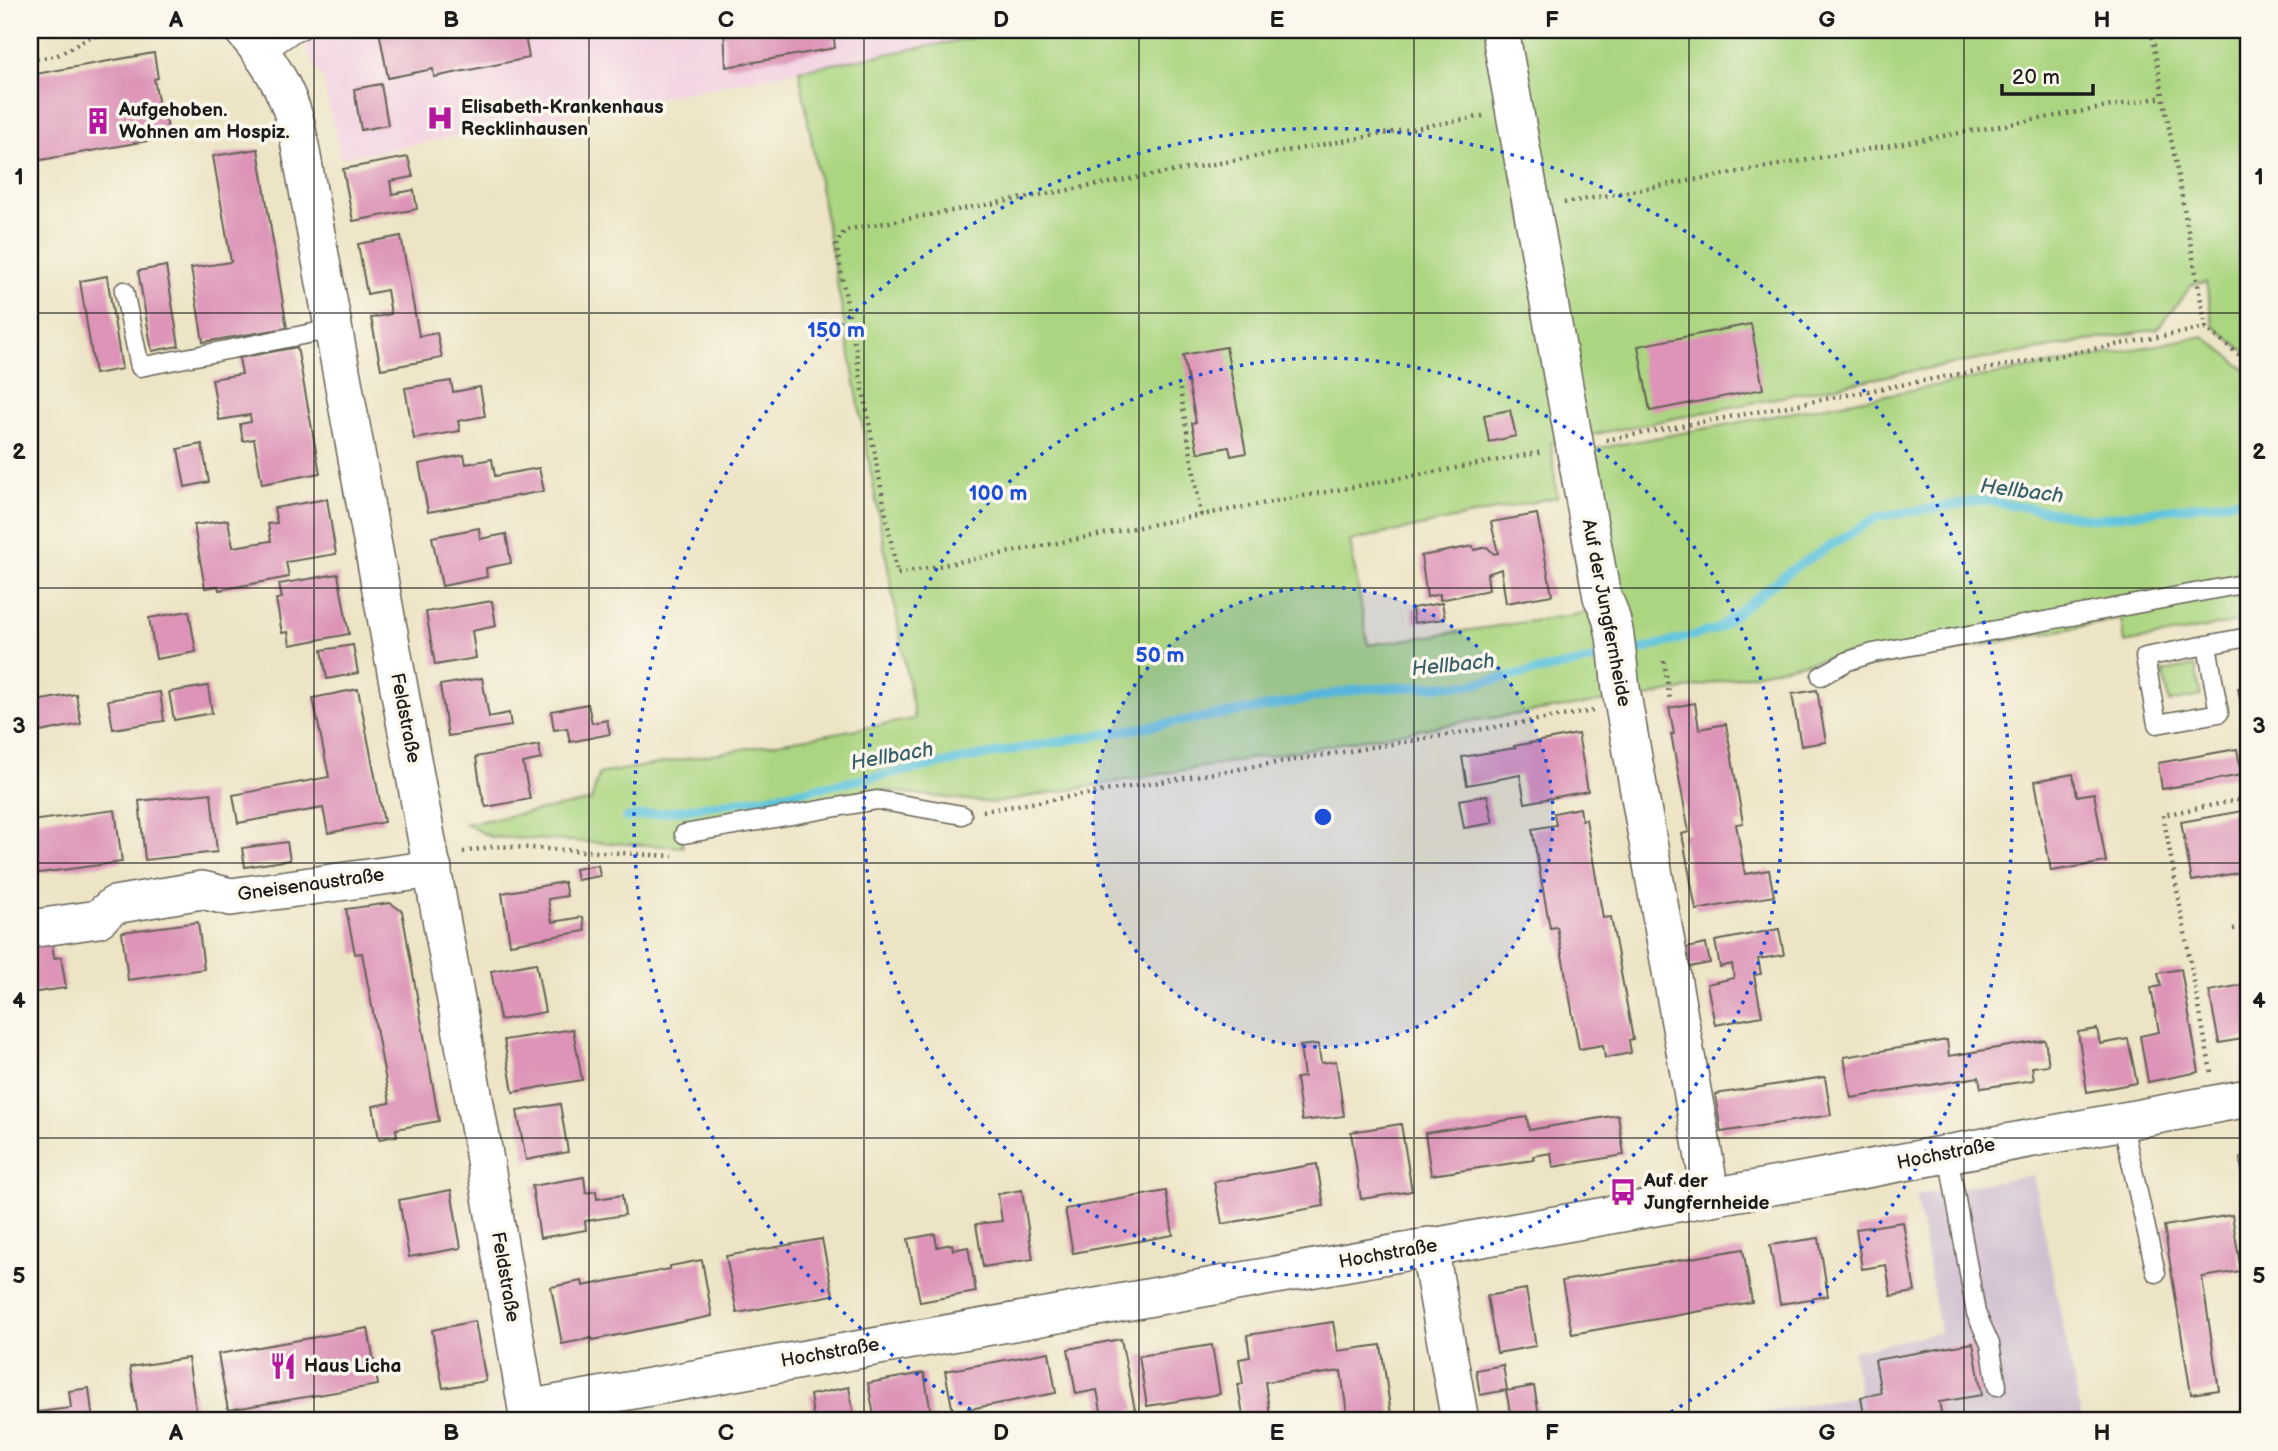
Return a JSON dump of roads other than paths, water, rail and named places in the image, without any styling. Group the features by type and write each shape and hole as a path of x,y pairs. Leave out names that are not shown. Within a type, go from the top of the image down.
{"street":[{"name":"Auf der Jungfernheide","path":"1500,30 1602,597 1608,607 1611,621 1711,1197"},
{"name":"Feldstraße","path":"253,42 290,100 432,864 528,1415"},
{"name":"Gneisenaustraße","path":"30,929 99,919 114,905 202,890 231,897 432,864"},
{"name":"Hochstraße","path":"528,1415 1429,1246 2232,1101"},
{"path":"1429,1246 1460,1421"}],"lane":[{"path":"253,42 301,30"},
{"path":"124,291 139,367 332,329"},
{"path":"1821,677 1848,661 1873,653 2248,583"},
{"path":"2207,645 2219,713 2157,724 2145,657 2248,637"},
{"path":"684,834 877,800 962,814"},
{"path":"2122,1121 2156,1273"},
{"path":"1948,1154 1976,1313 1990,1344 1997,1386"}],"waterway":[{"name":"Hellbach","path":"1625,654 1717,629 1791,570 1877,517 1983,500 2093,519 2248,499"},
{"name":"Hellbach","path":"626,818 786,794 1033,746 1359,689 1469,685 1611,656"}],"place":[{"name":"Elisabeth-Krankenhaus Recklinhausen","path":"440,118"},
{"name":"Aufgehoben. Wohnen am Hospiz.","path":"98,121"},
{"name":"Auf der Jungfernheide","path":"1623,1192"},
{"name":"Haus Licha","path":"283,1366"}]}
